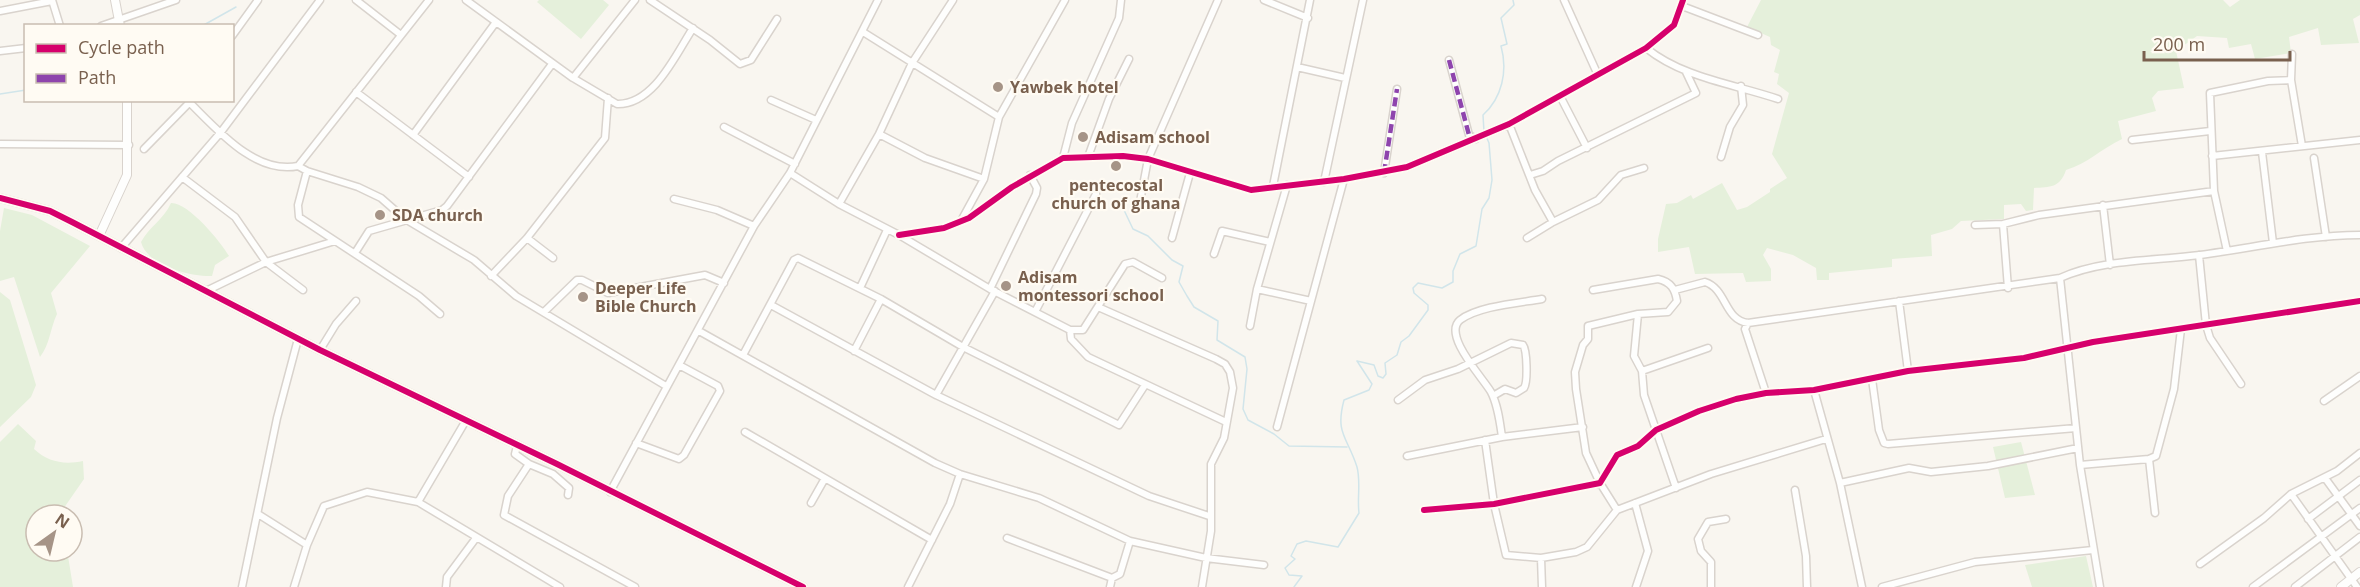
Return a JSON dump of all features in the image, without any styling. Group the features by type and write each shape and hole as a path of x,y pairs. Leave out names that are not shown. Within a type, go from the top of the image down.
{"street":[{"path":"0,11 52,0 59,24"},
{"path":"115,0 119,22 176,0"},
{"path":"234,33 258,0"},
{"path":"121,248 221,132 320,0"},
{"path":"356,0 401,35"},
{"path":"298,166 429,0"},
{"path":"466,0 573,78 608,98 624,104 640,96 658,82 693,28"},
{"path":"573,78 635,0"},
{"path":"650,0 693,28 733,60 747,63 777,19"},
{"path":"610,492 754,226 795,164 878,0"},
{"path":"839,204 879,134 912,63 953,0"},
{"path":"961,221 984,179 999,117 1065,0"},
{"path":"1063,158 1072,123 1119,18 1121,0"},
{"path":"1139,207 1148,159 1218,0"},
{"path":"1264,0 1308,18"},
{"path":"1273,186 1310,0"},
{"path":"1324,182 1363,0"},
{"path":"1564,0 1597,73"},
{"path":"899,235 929,232 961,221 1030,175 1063,158 1123,156 1148,159 1251,190 1384,173 1407,167 1509,124 1597,73 1646,48 1674,25 1683,3 1758,35"},
{"path":"413,135 496,22"},
{"path":"863,32 999,117"},
{"path":"0,51 24,48"},
{"path":"1646,48 1662,62 1686,72 1741,86 1778,99"},
{"path":"2292,54 2291,80 2302,146"},
{"path":"1088,157 1109,99 1129,59"},
{"path":"1449,60 1469,135 1476,139"},
{"path":"355,253 369,231 442,210 552,64"},
{"path":"1297,67 1345,78"},
{"path":"1530,175 1543,171 1558,160 1587,148 1696,93 1686,72"},
{"path":"2227,251 2214,191 2210,131 2211,92 2268,81 2291,80"},
{"path":"1721,157 1730,127 1743,105 1741,86"},
{"path":"1384,173 1397,89"},
{"path":"356,92 469,177"},
{"path":"1560,96 1587,148"},
{"path":"491,276 527,238 605,138 608,98"},
{"path":"771,100 816,120"},
{"path":"99,236 127,175 129,145 127,102"},
{"path":"144,149 188,102 253,157 269,165 288,168 298,166 358,187 381,198 405,219 457,249 491,276 544,312 666,386"},
{"path":"1509,124 1553,222"},
{"path":"724,127 795,164"},
{"path":"2132,140 2210,131"},
{"path":"879,134 925,158 984,179"},
{"path":"2212,156 2360,140"},
{"path":"0,144 129,145"},
{"path":"2262,152 2273,243"},
{"path":"2314,158 2326,237"},
{"path":"1527,238 1553,222 1598,200 1621,176 1644,168"},
{"path":"307,171 298,205 299,217 419,296 440,314"},
{"path":"790,172 839,204 1070,330 1083,330 1125,264 1133,262 1162,278"},
{"path":"1172,238 1190,173"},
{"path":"936,395 993,290 1036,194 1037,188 1030,175"},
{"path":"182,177 235,216 266,262 303,290"},
{"path":"1277,427 1344,179"},
{"path":"1250,326 1257,289 1287,185"},
{"path":"1975,225 2003,224 2039,215 2214,191"},
{"path":"1035,312 1096,194"},
{"path":"0,198 50,211 320,350 465,422 557,464 803,587"},
{"path":"674,199 707,207 754,226"},
{"path":"2103,205 2110,265"},
{"path":"2003,224 2008,288"},
{"path":"860,288 887,230"},
{"path":"1214,254 1222,231 1270,242"},
{"path":"1745,324 1899,301 2008,288 2110,265 2199,255 2273,243 2360,235"},
{"path":"527,238 553,258"},
{"path":"206,291 266,262 335,241"},
{"path":"2199,255 2205,325 2216,349 2241,384"},
{"path":"743,355 794,260 798,258 860,288 963,347 1119,425 1145,385"},
{"path":"544,312 577,280 608,293 705,274 724,284"},
{"path":"2060,278 2080,465 2092,550 2100,587"},
{"path":"1593,290 1658,279 1667,282 1675,290 1677,301 1668,312 1638,314 1588,326 1588,339 1583,345 1575,372 1586,453 1600,483 1617,510"},
{"path":"1675,290 1705,282 1710,283 1723,297 1729,311 1745,324 1766,393"},
{"path":"1257,289 1311,301"},
{"path":"854,351 880,299"},
{"path":"1502,437 1493,396 1470,364 1455,332 1459,321 1476,312 1542,299"},
{"path":"320,350 336,324 356,301"},
{"path":"1899,301 1908,371"},
{"path":"1424,510 1494,504 1600,483 1617,455 1638,446 1656,430 1708,408 1766,393 1814,390 1908,371 1974,365 2066,350 2093,342 2360,301"},
{"path":"771,305 936,395 1149,496 1209,516"},
{"path":"1098,307 1225,364 1233,388 1224,438 1211,464 1209,516 1211,531 1202,587"},
{"path":"1638,314 1634,356 1642,371 1644,395 1676,488"},
{"path":"2080,465 2150,459 2159,452 2174,389 2181,329"},
{"path":"1070,330 1071,339 1088,357 1226,422"},
{"path":"699,331 935,463 960,474 1039,498 1130,541 1206,558 1264,566"},
{"path":"242,587 278,418 298,339"},
{"path":"1398,400 1425,380 1470,364 1511,343 1525,346 1524,368 1528,381 1524,388 1515,393 1505,389 1493,396"},
{"path":"1642,371 1708,348"},
{"path":"636,443 679,459 684,455 720,390 718,386 679,365"},
{"path":"1872,379 1879,430 1884,443 1888,444 2076,428"},
{"path":"2324,401 2359,380"},
{"path":"1814,390 1840,483 1862,587"},
{"path":"418,502 465,422"},
{"path":"1407,456 1502,437 1583,427"},
{"path":"745,432 824,480 932,540"},
{"path":"1485,440 1494,504 1506,555 1541,558 1587,547 1617,510 1710,474 1826,439"},
{"path":"517,446 515,454 529,464 554,474 569,488 568,495"},
{"path":"1840,483 1909,468 1931,472 1988,466 2078,448"},
{"path":"2200,564 2264,519 2291,494 2310,482 2325,478 2360,453"},
{"path":"2150,459 2155,513"},
{"path":"529,464 508,496 504,515 635,587"},
{"path":"554,474 557,464"},
{"path":"908,587 950,504 960,474"},
{"path":"2325,478 2360,526"},
{"path":"811,503 824,480"},
{"path":"2308,519 2360,480"},
{"path":"1795,490 1806,556 1807,587"},
{"path":"294,587 307,545 327,504 367,492 418,502 559,587"},
{"path":"2291,494 2357,587"},
{"path":"1635,503 1647,551 1636,587"},
{"path":"2253,587 2360,508"},
{"path":"258,514 307,545"},
{"path":"1712,587 1711,562 1701,551 1698,539 1708,522 1726,519"},
{"path":"2295,587 2360,537"},
{"path":"446,587 447,577 476,538"},
{"path":"1007,538 1112,578 1120,574 1130,541"},
{"path":"1882,587 1902,585 1975,562 2092,550"},
{"path":"1541,558 1542,587"},
{"path":"2341,587 2360,572"},
{"path":"1110,587 1112,578"}],"green space":[{"path":"539,0 603,0 609,5 581,39 537,2"},
{"path":"1761,0 2223,0 2230,7 2240,0 2360,0 2360,15 2353,19 2359,43 2321,45 2318,28 2289,37 2291,53 2255,59 2251,44 2229,48 2227,38 2197,36 2176,51 2184,88 2158,91 2152,98 2156,111 2118,121 2122,139 2081,164 2066,170 2061,180 2054,185 2034,188 2033,210 2026,211 2021,204 2004,205 2004,219 1961,221 1952,229 1931,235 1932,256 1892,259 1892,267 1829,273 1829,280 1817,280 1816,268 1793,255 1767,248 1763,255 1771,269 1771,281 1746,282 1743,273 1695,274 1689,247 1658,252 1658,239 1666,204 1677,203 1691,195 1693,199 1722,183 1737,210 1747,207 1787,178 1772,154 1789,93 1777,84 1779,74 1774,72 1780,50 1771,45 1770,37 1747,27"},
{"path":"171,203 178,204 195,216 212,233 229,256 215,265 212,276 182,272 171,268 152,258 145,250 141,242"},
{"path":"4,208 32,215 90,246 51,293 57,314 46,347 40,357 14,277 0,281 0,231"},
{"path":"0,292 10,300 36,385 31,397 0,427"},
{"path":"18,424 36,441 34,449 45,457 69,463 83,461 84,479 67,503 24,503 24,563 69,563 73,587 0,587 0,442"},
{"path":"2021,442 2035,495 2005,498 1993,447"},
{"path":"2086,556 2093,587 2032,587 2025,565"}],"waterway":[{"path":"1484,132 1483,115 1495,101 1502,84 1504,65 1501,46 1507,44 1501,18 1514,5 1513,0"},
{"path":"206,24 236,7"},
{"path":"0,94 24,90"},
{"path":"1294,587 1302,576 1289,575 1285,568 1295,559 1291,556 1297,544 1306,541 1338,547 1359,513 1357,467 1343,435 1341,420 1344,400 1369,390 1372,384 1357,361 1374,365 1378,376 1383,378 1386,374 1385,363 1397,355 1401,342 1409,336 1428,310 1428,305 1414,293 1413,288 1418,283 1442,288 1453,282 1453,271 1460,254 1476,246 1482,209 1489,198 1492,180 1489,143 1486,136"},
{"path":"1123,208 1133,229 1148,236 1172,260 1183,266 1179,282 1194,307 1218,321 1217,340 1245,357 1247,369 1243,409 1248,420 1274,434 1289,446 1347,447"}],"marked path":[{"path":"1449,60 1469,135 1476,139"},
{"path":"1384,173 1397,89"}],"cycle path":[{"path":"899,235 944,228 969,218 1012,187 1063,158 1123,156 1148,159 1251,190 1344,179 1407,167 1509,124 1646,48 1674,25 1683,0"},
{"path":"0,198 50,211 320,350 557,464 803,587"},
{"path":"1424,510 1494,504 1600,483 1617,455 1638,446 1656,430 1699,411 1736,399 1766,393 1814,390 1908,371 2024,358 2093,342 2360,301"}],"place":[{"name":"Yawbek hotel","path":"998,87"},
{"name":"Adisam school","path":"1083,137"},
{"name":"pentecostal church of ghana","path":"1116,166"},
{"name":"SDA church","path":"380,215"},
{"name":"Adisam montessori school","path":"1006,286"},
{"name":"Deeper Life Bible Church","path":"583,297"}]}
